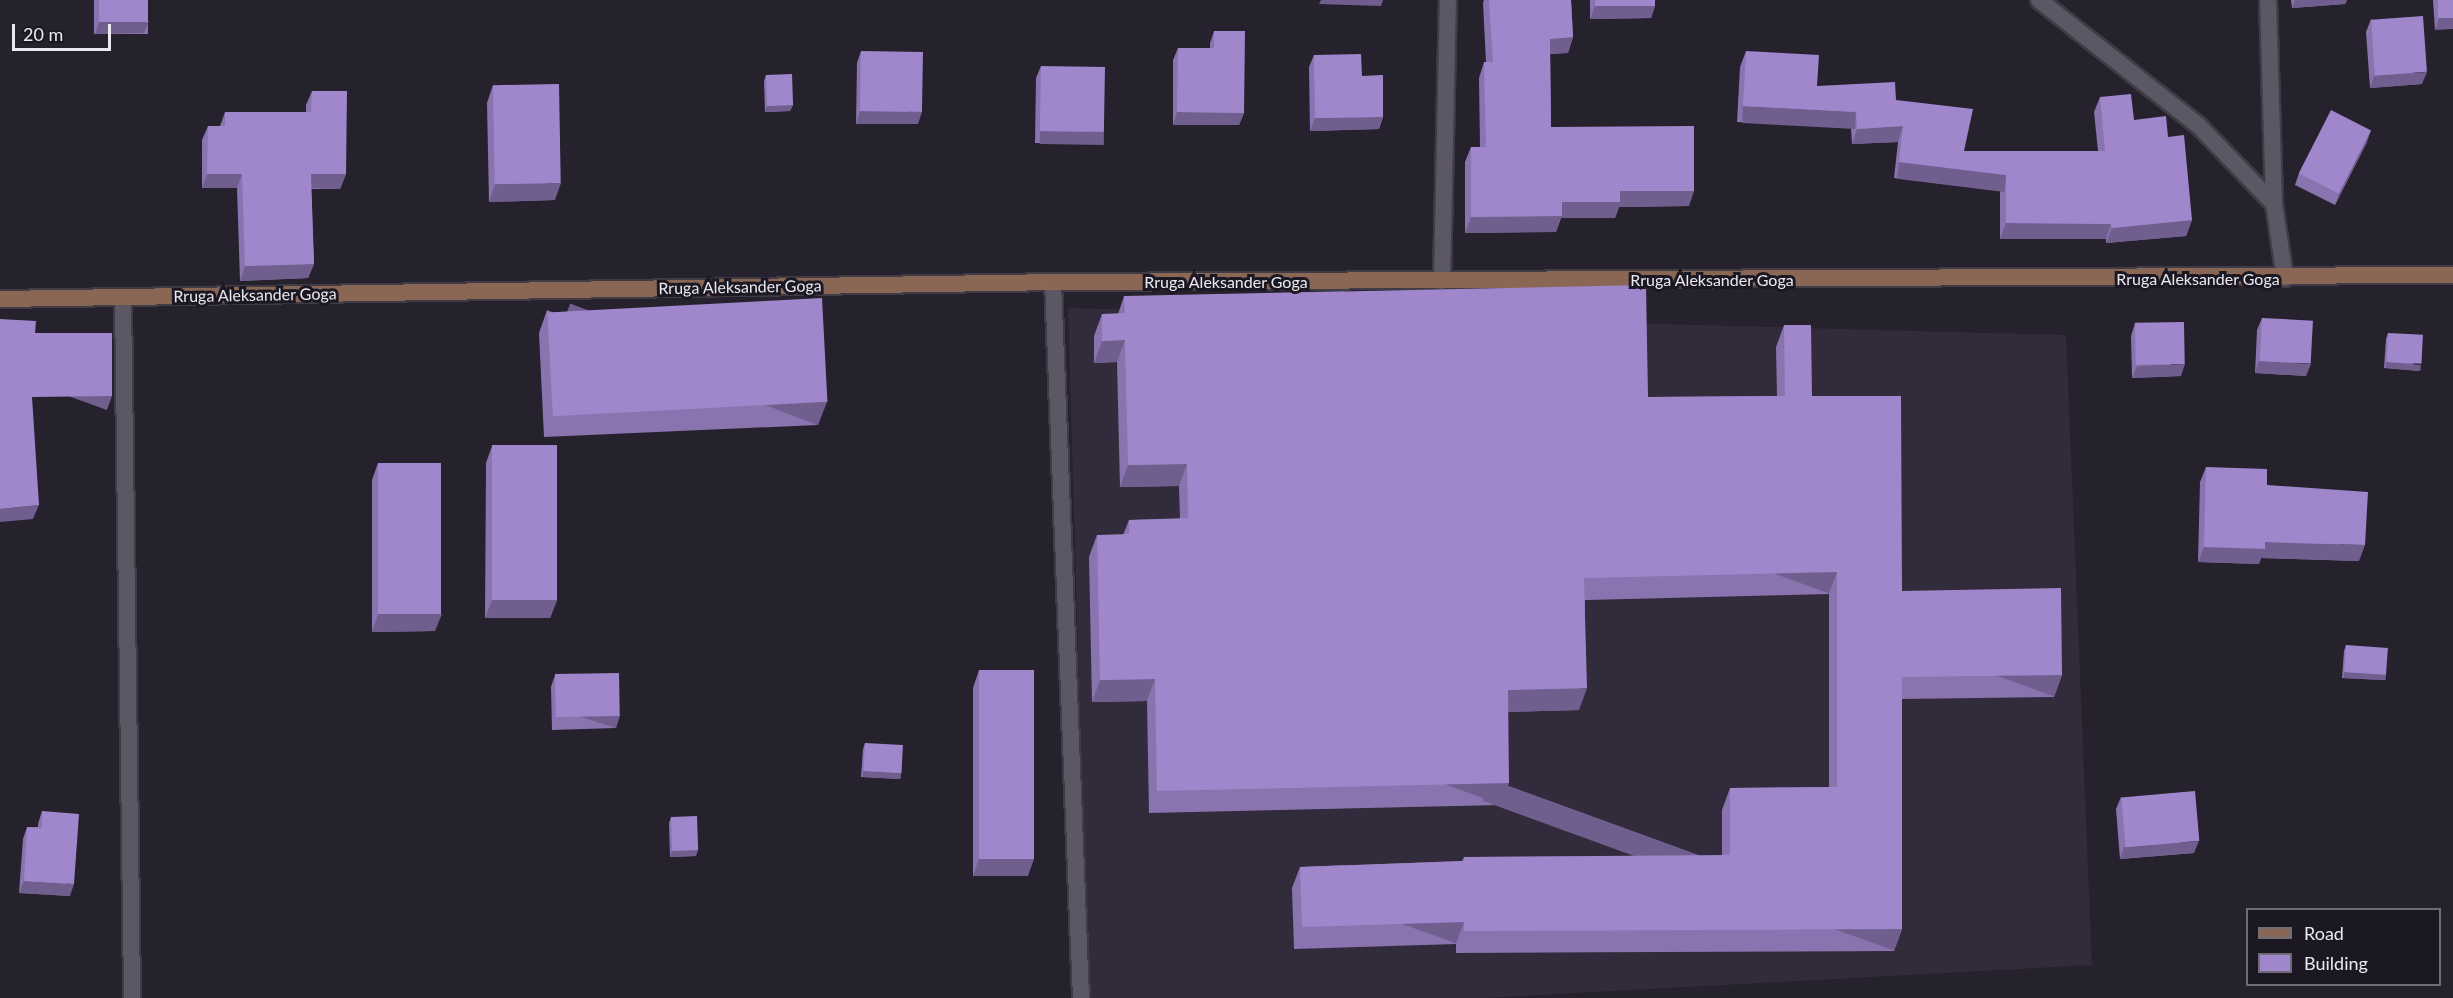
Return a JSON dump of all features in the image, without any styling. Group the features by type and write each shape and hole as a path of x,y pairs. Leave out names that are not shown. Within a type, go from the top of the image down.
{"main road":[{"name":"Rruga Aleksander Goga","path":"0,299 1053,282 2285,278 2453,275"}],"street":[{"path":"1442,281 1448,0"},
{"path":"2039,0 2198,125 2274,204"},
{"path":"2268,0 2274,204 2285,278"},
{"path":"1053,282 1081,998"},
{"path":"123,297 132,998"}],"shaded area":[{"path":"1068,308 2066,335 2092,965 1484,998 1088,998"}],"building":[{"path":"99,0 148,0 148,22 99,22"},
{"path":"1489,0 1571,0 1573,37 1550,39 1551,127 1694,126 1694,191 1620,191 1620,202 1562,202 1562,216 1471,217 1471,147 1486,147 1484,62 1493,62"},
{"path":"1595,0 1655,0 1655,6 1595,6"},
{"path":"2438,0 2453,0 2453,18 2438,18"},
{"path":"2423,16 2427,72 2375,75 2371,20"},
{"path":"1214,31 1245,31 1244,113 1177,112 1178,48 1214,48"},
{"path":"861,51 923,52 922,112 860,111"},
{"path":"1746,51 1819,55 1817,86 1895,82 1896,100 1973,109 1964,151 2105,151 2100,97 2131,94 2134,120 2166,116 2168,137 2184,135 2192,220 2112,228 2111,224 2006,223 2006,175 1899,162 1903,126 1857,129 1856,112 1743,106"},
{"path":"1361,54 1362,76 1383,75 1383,117 1315,118 1314,55"},
{"path":"1041,66 1105,67 1104,132 1040,131"},
{"path":"792,74 793,105 767,106 766,75"},
{"path":"559,84 561,183 495,184 493,85"},
{"path":"312,91 347,91 346,174 311,174 314,264 245,266 242,174 207,174 208,126 225,126 225,112 311,112"},
{"path":"2331,110 2371,130 2339,194 2299,173"},
{"path":"1646,285 1648,397 1785,396 1784,325 1811,325 1812,396 1901,396 1902,591 2061,588 2062,675 1902,677 1902,929 1464,931 1464,922 1302,927 1300,867 1464,861 1464,857 1730,855 1730,788 1837,787 1837,572 1584,578 1587,688 1508,690 1509,783 1157,791 1155,679 1100,680 1097,535 1129,534 1129,520 1188,518 1187,464 1128,465 1125,340 1102,341 1102,314 1125,313 1124,296"},
{"path":"822,298 827,402 553,416 547,312"},
{"path":"2262,318 2313,321 2311,364 2260,361"},
{"path":"0,319 36,321 35,333 112,333 112,396 32,397 39,505 0,509"},
{"path":"2184,322 2185,364 2136,365 2135,323"},
{"path":"2388,333 2423,335 2421,364 2386,362"},
{"path":"492,445 557,445 557,600 492,600"},
{"path":"378,463 441,463 441,614 378,614"},
{"path":"2206,467 2267,469 2267,485 2368,492 2365,545 2265,542 2265,549 2204,547"},
{"path":"2346,645 2388,648 2386,675 2344,672"},
{"path":"979,670 1034,670 1034,859 979,859"},
{"path":"619,673 620,716 556,717 555,674"},
{"path":"865,743 903,745 901,773 864,771"},
{"path":"2195,791 2199,841 2126,847 2121,797"},
{"path":"42,811 79,814 74,884 24,881 27,827 42,828"},
{"path":"697,816 698,850 672,851 671,817"}]}
